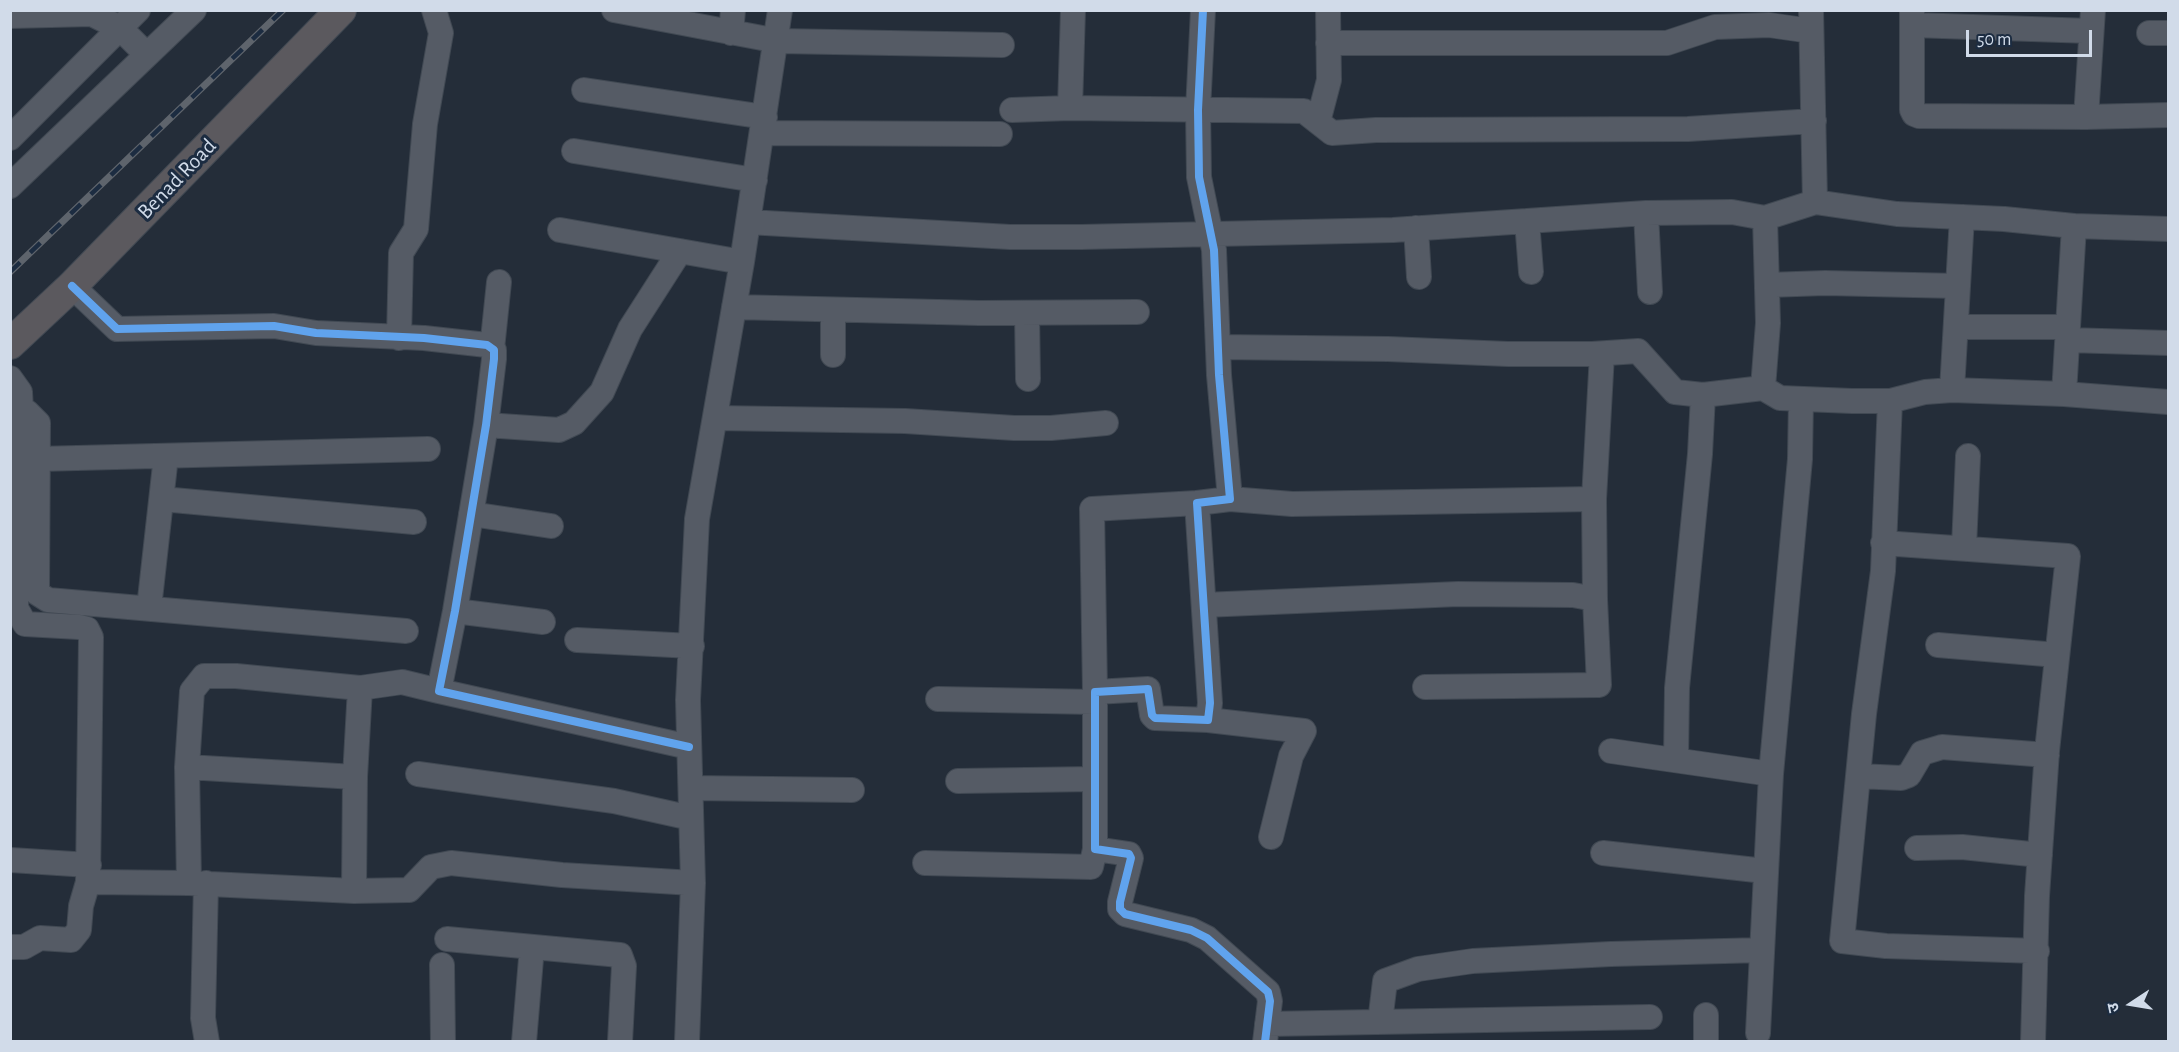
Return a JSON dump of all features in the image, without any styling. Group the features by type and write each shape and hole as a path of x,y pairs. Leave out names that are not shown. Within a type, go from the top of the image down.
{"main road":[{"name":"Benad Road","path":"10,344 72,286 341,10"}],"street":[{"path":"10,138 138,10"},
{"path":"10,186 194,10"},
{"path":"399,338 401,253 416,229 425,124 441,33 434,10"},
{"path":"687,1041 693,884 688,700 697,519 742,262 778,41 780,10"},
{"path":"1070,108 1072,10"},
{"path":"1203,10 1198,110 1199,177 1211,234 1230,500"},
{"path":"1318,122 1329,80 1328,10"},
{"path":"617,11 732,22 778,41 1002,45"},
{"path":"10,16 92,14 120,28 147,55"},
{"path":"2086,117 2092,21 1912,18 1912,110 1919,116 2086,117 2169,115"},
{"path":"1328,43 1667,43 1715,27 1811,21 1815,202"},
{"path":"584,90 764,125 1000,135"},
{"path":"1012,110 1070,108 1304,111 1332,133 1376,130 1688,129 1814,121"},
{"path":"574,151 755,180"},
{"path":"748,222 1010,237 1211,234 1416,228 1646,213 1732,212 1765,218 1815,202 1897,214 2074,226 2169,229"},
{"path":"1646,213 1650,292"},
{"path":"1952,390 1962,217"},
{"path":"1762,388 1768,285 1765,218"},
{"path":"1527,221 1531,272"},
{"path":"2064,394 2074,226"},
{"path":"1416,228 1419,277"},
{"path":"560,230 742,262"},
{"path":"486,425 559,430 574,423 602,392 630,329 680,251"},
{"path":"439,691 455,612 486,425 495,359 492,349 499,282"},
{"path":"1768,285 1825,283 1958,286"},
{"path":"72,286 117,329 274,326 316,333 477,344 492,349"},
{"path":"734,307 1027,313 1137,312"},
{"path":"833,310 833,355"},
{"path":"1027,313 1028,379"},
{"path":"1957,327 2169,343"},
{"path":"1219,347 1602,354 1638,351 1675,392 1702,395 1762,388 1780,398 1890,401 1925,392 1952,390 2064,394 2169,402"},
{"path":"1425,687 1599,685 1594,499 1602,354"},
{"path":"10,378 20,392 15,506 16,608 25,624 79,627 87,629 91,637 89,873 81,906 79,930 71,940 40,938 24,947 10,947"},
{"path":"1676,760 1677,688 1700,454 1702,395"},
{"path":"1758,1033 1771,774 1800,459 1801,399"},
{"path":"1890,401 1883,571 1858,776 1842,941 1886,946 2037,951"},
{"path":"715,418 905,421 1024,428 1106,423"},
{"path":"18,424 38,423 38,593 48,600 406,631"},
{"path":"38,459 428,449"},
{"path":"149,608 166,456"},
{"path":"1964,547 1968,456"},
{"path":"925,863 1091,867 1095,849 1092,509 1230,500 1292,504 1494,498 1594,499"},
{"path":"162,499 414,522"},
{"path":"1197,503 1210,703 1208,720"},
{"path":"471,514 551,526"},
{"path":"1883,543 2068,556 2047,755 2040,855 2033,1041"},
{"path":"1204,605 1446,594 1573,595 1595,599"},
{"path":"455,612 543,622"},
{"path":"577,640 692,646"},
{"path":"1938,645 2057,656"},
{"path":"207,1041 203,1018 197,883 187,767 192,691 204,676 236,675 360,688 402,682 689,747"},
{"path":"354,891 355,777 360,688"},
{"path":"938,699 1095,697 1148,689 1155,718 1208,720 1304,731 1291,756 1271,837"},
{"path":"1858,776 1901,778 1909,775 1922,753 1942,747 2047,755"},
{"path":"1611,751 1771,774"},
{"path":"187,767 355,777"},
{"path":"418,774 614,801 691,818"},
{"path":"958,781 1094,778"},
{"path":"691,788 852,790"},
{"path":"1917,848 1962,847 2040,855"},
{"path":"1095,849 1126,852 1131,858 1119,902 1120,909 1125,914 1191,930 1207,938 1268,992 1270,1001 1266,1033 1380,1022 1650,1017"},
{"path":"1603,853 1765,871"},
{"path":"11,860 89,873 197,883 354,891 409,890 431,867 451,863 562,875 693,884"},
{"path":"447,939 613,953 624,958 620,1041"},
{"path":"524,1041 532,947"},
{"path":"1380,1022 1385,981 1418,969 1473,961 1762,950"},
{"path":"442,965 443,1041"},
{"path":"1706,1015 1706,1041"}],"railway":[{"path":"10,272 283,10"}],"cycle path":[{"path":"1203,10 1198,110 1199,177 1214,250 1219,375 1230,499 1197,503 1210,703 1208,720 1155,718 1152,715 1148,689 1095,692 1095,849 1129,854 1131,858 1120,902 1120,909 1125,914 1191,930 1207,938 1268,992 1270,1001 1265,1042"},
{"path":"72,286 117,329 274,326 316,333 424,338 487,345 494,350 486,425 455,611 439,691 689,747"}]}
